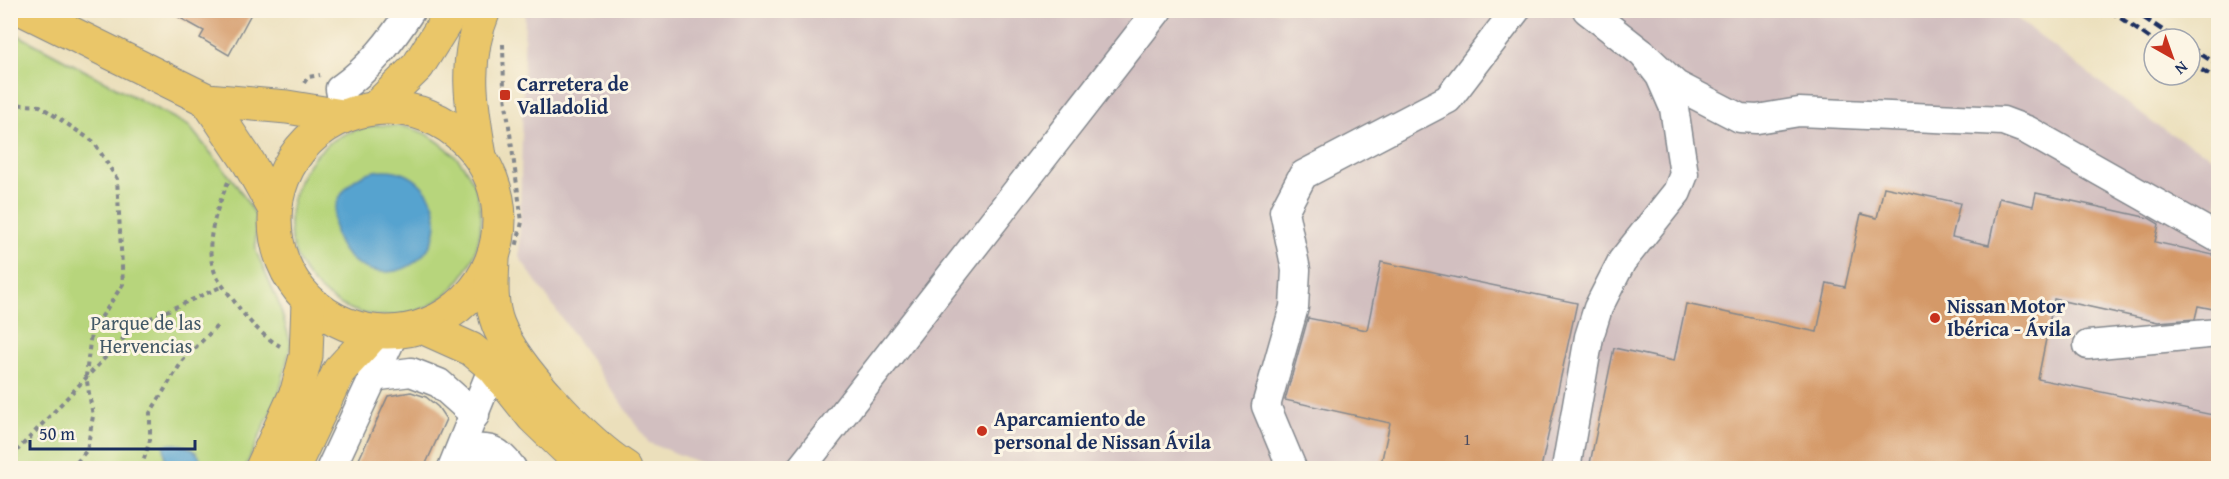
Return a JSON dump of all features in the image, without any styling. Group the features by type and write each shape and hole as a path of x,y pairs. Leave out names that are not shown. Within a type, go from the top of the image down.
{"main road":[{"path":"24,10 207,100 354,113 416,111 452,128 480,156"},
{"path":"453,10 418,66 354,113 309,138 285,170 274,208 276,242 287,275 308,302 338,323 397,331 471,349 493,367 533,417 586,468"},
{"path":"494,22 477,28 469,62 470,99 480,156 496,189 504,256 492,302 498,325 513,350 552,401 626,468"},
{"path":"207,100 249,163 274,208"},
{"path":"293,468 339,371 397,331 452,312 476,289 504,256"},
{"path":"262,468 297,391 306,356 308,302"}],"street":[{"path":"354,113 340,89 360,76 390,42 411,10"},
{"path":"800,466 1158,10"},
{"path":"1292,468 1266,406 1294,307 1296,270 1284,211 1303,175 1448,99 1516,10"},
{"path":"1587,10 1644,54 1676,85 1740,118 1757,119 1799,112 2003,121 2027,130 2218,238"},
{"path":"1566,468 1589,337 1598,308 1622,261 1677,192 1684,174 1674,108 1660,76 1644,54"},
{"path":"331,468 372,377 397,331"},
{"path":"2088,345 2218,333"},
{"path":"457,460 493,367"},
{"path":"372,377 411,372 439,383 475,415"},
{"path":"457,460 486,447 496,451 512,468"}],"path":[{"path":"494,22 522,222 504,256"},
{"path":"10,104 40,106 94,142 117,179 123,284 91,333 86,376 93,416 87,450 72,468"},
{"path":"10,458 137,324 223,286"},
{"path":"141,468 150,440 150,413 183,360 219,324"}],"shaded area":[{"path":"525,11 2007,11 2157,126 2218,160 2218,468 714,468 649,443 519,257"}],"green space":[{"name":"Parque de las Hervencias","path":"14,33 189,126 235,183 255,214 256,251 279,304 291,344 280,391 245,468 11,468 10,39"},
{"path":"377,125 415,129 452,153 472,180 480,210 479,239 468,267 450,291 425,308 396,316 352,310 326,295 305,273 300,264 293,246 290,227 291,208 296,189 304,171 316,156 330,143 347,133"}],"water":[{"path":"385,170 404,174 421,185 432,202 436,221 432,240 421,257 404,268 385,272 366,268 349,257 338,240 334,221 338,202 349,185 366,174"},
{"path":"175,444 194,450 200,457 203,468 166,468 164,445"}],"building":[{"path":"166,10 253,10 229,55 200,38 204,31"},
{"name":"Nissan Motor Ibérica - Ávila","path":"1884,187 1960,203 1952,237 1989,245 1999,198 2033,206 2036,193 2149,218 2159,224 2155,242 2218,256 2218,310 2198,306 2195,319 2158,322 2054,299 2038,379 2218,416 2218,468 1589,468 1614,348 1674,361 1686,304 1817,332 1827,283 1845,287 1861,214 1877,218"},
{"path":"1381,262 1577,303 1541,468 1380,468 1390,423 1285,400 1308,318 1367,330"},
{"path":"411,392 426,397 438,407 446,419 424,468 355,468 388,396"}],"railway":[{"path":"2109,10 2142,33"},
{"path":"2132,10 2158,27"},
{"path":"2207,10 2218,15"},
{"path":"2202,55 2218,65"},
{"path":"2202,70 2218,80"}],"place":[{"name":"Carretera de Valladolid","path":"505,95"},
{"name":"Nissan Motor Ibérica - Ávila","path":"1935,318"},
{"name":"Aparcamiento de personal de Nissan Ávila","path":"982,431"}]}
